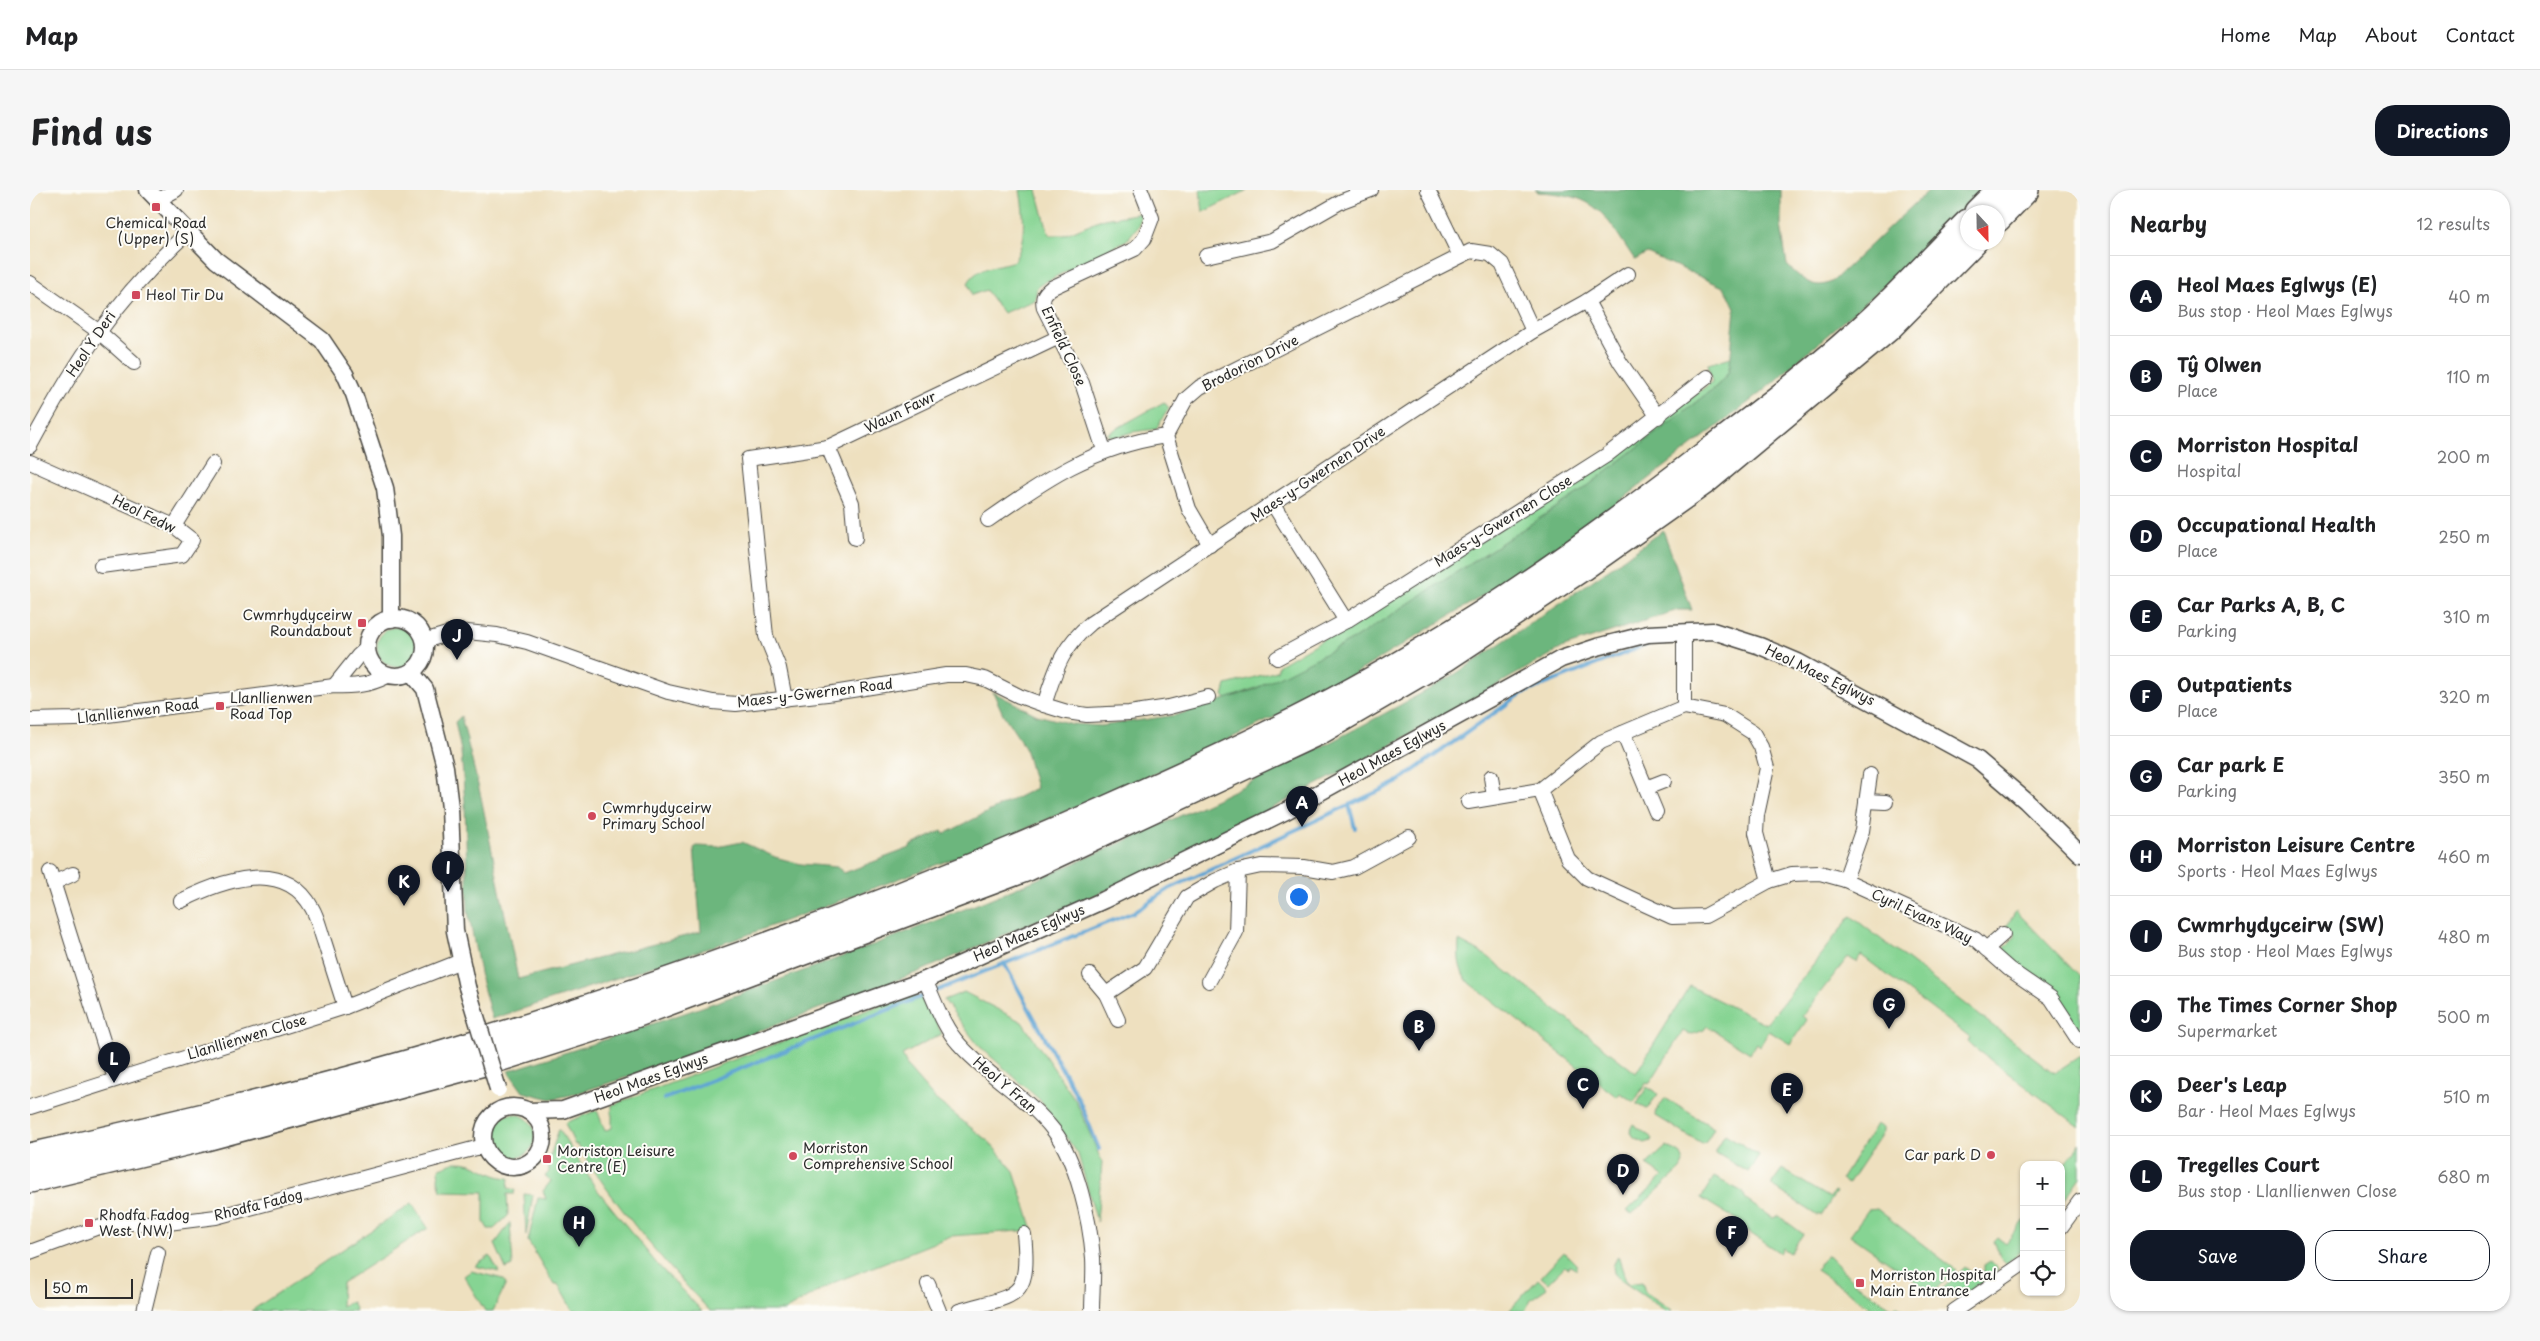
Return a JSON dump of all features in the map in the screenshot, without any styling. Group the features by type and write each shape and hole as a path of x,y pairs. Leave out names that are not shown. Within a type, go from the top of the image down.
{"highway":[{"path":"1984,205 1999,190"},
{"path":"2005,212 2026,190"},
{"path":"30,1156 198,1118 443,1053 606,1000 798,934 1013,850 1213,761 1309,713 1425,650 1575,552 1763,410 1866,324 1960,230"},
{"path":"30,1180 206,1138 495,1060 627,1018 1028,868 1321,731 1445,660 1584,567 1708,480 1888,329 1966,250"}],"street":[{"path":"153,195 176,190"},
{"name":"Enfield Close","path":"1104,450 1082,383 1044,308 1044,293 1135,249 1144,239 1152,218 1141,190"},
{"path":"1206,256 1272,241 1342,201 1371,190"},
{"path":"1428,190 1460,256"},
{"path":"153,195 216,260 322,340 345,374 354,394 386,488 391,536 391,618"},
{"name":"Heol Y Deri","path":"30,446 58,393 98,331 118,304 160,257 188,232"},
{"name":"Brodorion Drive","path":"1166,436 1186,400 1200,387 1470,251 1483,251 1497,258 1502,264 1533,331"},
{"name":"Maes-y-Gwernen Drive","path":"1044,705 1057,664 1074,637 1092,623 1533,331 1587,301 1628,274"},
{"path":"30,283 98,331 134,363"},
{"path":"1587,301 1620,362 1658,417"},
{"name":"Waun Fawr","path":"785,699 779,668 766,636 748,459 828,447 1059,337"},
{"name":"Maes-y-Gwernen Close","path":"1277,658 1346,621 1607,455 1707,377"},
{"path":"988,520 1050,477 1104,450 1141,440 1166,436 1189,509 1210,545"},
{"path":"828,447 852,502 855,538"},
{"name":"Heol Fedw","path":"30,462 174,526 192,540 182,555 101,566"},
{"path":"174,526 213,464"},
{"path":"1274,504 1346,621"},
{"path":"391,618 402,619 412,623 420,631 424,641 423,659 411,672 400,676 388,675 374,666 367,648 370,635 374,629 391,618"},
{"name":"Maes-y-Gwernen Road","path":"424,641 457,631 497,635 527,642 668,692 713,702 736,704 785,699 946,675 966,675 985,679 1019,696 1067,712 1111,715 1169,707 1208,697"},
{"path":"1684,632 1684,707"},
{"name":"Heol Maes Eglwys","path":"490,1117 501,1109 563,1110 925,980 1104,900 1286,811 1561,659 1648,634 1713,632 1760,646 1798,662 1919,726 1978,760 2026,801 2080,854"},
{"path":"334,686 358,656 367,648"},
{"path":"411,672 425,690 445,768 450,808 455,931 467,987 498,1090 490,1117 484,1129 484,1146"},
{"name":"Llanllienwen Road","path":"30,720 76,719 334,686 348,687 378,681 388,675"},
{"path":"1468,802 1540,790 1601,742 1684,707 1725,715 1753,734 1761,747 1767,768 1757,815 1756,833 1768,881"},
{"path":"1623,733 1656,812"},
{"path":"1845,880 1862,830 1870,776"},
{"path":"1491,777 1494,797"},
{"path":"1646,788 1664,781"},
{"name":"Cyril Evans Way","path":"1540,790 1568,859 1588,878 1672,917 1705,916 1768,881 1792,874 1820,873 1845,880 1920,916 1974,939 2009,969 2051,998 2079,1041"},
{"path":"1866,801 1886,802"},
{"path":"1106,994 1145,968 1187,896 1215,881 1238,871 1261,866 1304,868 1333,872 1354,866 1409,838"},
{"path":"1209,980 1236,932 1238,871"},
{"path":"73,874 51,878 115,1079"},
{"path":"181,902 246,877 261,876 291,886 302,894 313,908 345,1007"},
{"path":"1986,949 2003,934"},
{"name":"Llanllienwen Close","path":"30,1107 345,1007 461,961"},
{"path":"1090,974 1106,994 1118,1020"},
{"name":"Heol Y Fran","path":"925,980 957,1043 974,1060 1014,1090 1056,1132 1069,1158 1080,1191 1089,1230 1093,1258 1092,1311"},
{"path":"498,1090 538,1120 543,1133"},
{"name":"Heol Maes Eglwys","path":"484,1146 488,1154 498,1163 510,1167 523,1165 538,1153 543,1133 563,1110"},
{"name":"Rhodfa Fadog","path":"30,1252 96,1228 121,1224 168,1223 216,1217 484,1146"},
{"path":"2065,1222 2080,1201"},
{"path":"959,1311 1014,1295 1024,1282 1027,1262 1024,1234"},
{"path":"144,1311 158,1253"},
{"path":"1954,1311 2020,1266"},
{"path":"928,1284 939,1311"}],"green space":[{"path":"1020,190 1037,190 1048,232 1051,235 1064,235 1099,220 1141,213 1138,226 1127,240 1045,282 1037,287 1035,300 1003,313 986,290 972,295 968,283 972,277 982,270 1014,261 1023,236 1023,208"},
{"path":"1200,190 1248,190 1203,212"},
{"path":"1535,190 1781,190 1781,225 1787,265 1803,279 1820,285 1833,281 1929,190 1982,190 1967,205 1960,205 1960,212 1910,263 1762,392 1589,525 1479,598 1315,698 1170,767 974,851 736,939 492,1019 482,983 468,911 465,803 461,751 455,722 461,716 481,797 518,979 701,932 694,848 697,846 717,847 742,842 775,857 801,864 837,867 844,873 910,848 910,846 942,831 944,834 1036,788 1025,748 1003,714 993,692 1037,715 1072,724 1101,726 1177,715 1253,690 1354,639 1580,492 1718,385 1728,373 1730,366 1735,308 1723,287 1647,253 1635,260 1615,230 1597,209 1587,202 1574,197"},
{"path":"1731,357 1728,373 1718,385 1580,492 1354,639 1271,682 1227,699 1223,696 1226,685 1277,671 1279,665 1371,611 1617,453 1712,382 1708,364"},
{"path":"1164,402 1169,408 1156,429 1132,432 1115,438 1107,434"},
{"path":"1663,530 1692,610 1678,610 1564,647 1366,759 1162,866 921,971 672,1063 571,1095 551,1099 523,1092 508,1071 748,991 867,947 1101,852 1216,799 1329,743 1449,678 1568,598"},
{"path":"401,627 408,630 414,636 417,647 416,655 408,664 401,667 393,667 386,664 378,655 377,643 380,636 389,628"},
{"path":"2016,911 2080,977 2080,1032 2061,999 2009,959 2003,950 2016,935 2007,926"},
{"path":"1851,916 2054,1073 2080,1056 2080,1127 1973,1047 1968,1042 1970,1038 1861,955 1856,962 1848,957 1802,1016 1807,1020 1790,1044 1769,1031 1760,1046 1756,1043 1750,1053 1707,1026 1704,1030 1690,1035 1683,1031 1649,1084 1646,1083 1634,1102 1620,1093 1617,1097 1469,983 1461,968 1459,958 1459,941 1487,956 1636,1073 1690,986 1766,1024"},
{"path":"964,992 1022,1022 1076,1101 1102,1162 1097,1222 1078,1154 1040,1100 978,1045 944,1000"},
{"name":"Morriston Comprehensive School","path":"914,995 924,1000 942,1034 902,1055 908,1068 935,1099 989,1142 1014,1171 1033,1230 951,1236 835,1282 784,1311 710,1311 656,1252 623,1210 577,1144 575,1145 565,1123 597,1110 605,1131 612,1128 612,1105 902,997"},
{"path":"1647,1087 1658,1094 1647,1109 1637,1104"},
{"path":"1665,1098 1714,1128 1706,1142 1702,1144 1656,1116 1655,1113"},
{"path":"513,1114 525,1118 531,1124 535,1136 531,1148 525,1154 513,1158 501,1154 495,1148 491,1136 495,1124 501,1118"},
{"path":"1633,1124 1652,1138 1651,1141 1645,1143 1634,1138 1630,1130"},
{"path":"1876,1124 1883,1128 1883,1132 1848,1184 1841,1180"},
{"path":"559,1129 595,1187 657,1264 702,1311 573,1311 558,1285 554,1285 528,1241 538,1198 546,1199 543,1191 551,1181 545,1176 549,1172 548,1163"},
{"path":"1725,1134 1759,1155 1748,1172 1716,1153 1716,1149"},
{"path":"2080,1144 2080,1177 2065,1199 2065,1164"},
{"path":"1667,1146 1681,1154 1684,1163 1681,1169 1632,1214 1627,1211 1663,1176 1646,1165"},
{"path":"456,1162 471,1164 495,1175 509,1178 508,1188 515,1190 514,1194 507,1194 508,1216 494,1229 488,1229 484,1222 484,1192 441,1191 438,1179 439,1168"},
{"path":"1782,1169 1830,1198 1834,1191 1836,1192 1822,1215 1817,1215 1772,1186 1772,1183"},
{"path":"1714,1177 1743,1192 1746,1200 1772,1218 1779,1216 1803,1234 1790,1253 1783,1248 1780,1253 1738,1225 1740,1222 1701,1198"},
{"path":"524,1194 533,1195 526,1235"},
{"path":"412,1203 428,1228 342,1283 341,1306 352,1302 356,1311 251,1311"},
{"path":"1877,1209 1956,1270 1933,1293 1850,1235 1868,1210"},
{"path":"510,1223 513,1266 506,1269 495,1244"},
{"path":"2020,1225 2020,1252 2006,1264 2001,1259 1994,1241 1998,1237 2006,1243"},
{"path":"1564,1252 1576,1264 1577,1270 1570,1266 1567,1268 1565,1266 1548,1283 1541,1277"},
{"path":"1827,1254 1854,1282 1893,1309 1896,1305 1905,1311 1876,1311 1816,1270"},
{"path":"490,1256 499,1272 475,1266"},
{"path":"1618,1256 1627,1284 1642,1282 1645,1292 1672,1310 1666,1311 1619,1279 1614,1273 1613,1266"},
{"path":"1990,1261 1998,1270 1977,1286 1954,1296 1936,1295 1965,1267 1974,1275 1984,1272 1984,1265"},
{"path":"471,1271 503,1279 506,1284 493,1311 485,1311 464,1276"},
{"path":"1538,1279 1547,1288 1531,1299 1525,1311 1509,1311"}],"waterway":[{"path":"664,1099 1134,912 1169,889 1396,783 1521,694 1656,641"},
{"path":"1349,805 1355,828"},
{"path":"1004,963 1079,1100 1099,1149"}],"place":[{"name":"Chemical Road (Upper) (S)","path":"156,207"},
{"name":"Heol Tir Du","path":"136,295"},
{"name":"Cwmrhydyceirw Roundabout","path":"362,623"},
{"name":"The Times Corner Shop","path":"457,660"},
{"name":"Llanllienwen Road Top","path":"220,706"},
{"name":"Cwmrhydyceirw Primary School","path":"592,816"},
{"name":"Heol Maes Eglwys (E)","path":"1302,827"},
{"name":"Cwmrhydyceirw (SW)","path":"448,892"},
{"name":"Deer's Leap","path":"404,906"},
{"name":"Car park E","path":"1889,1029"},
{"name":"Tŷ Olwen","path":"1419,1051"},
{"name":"Tregelles Court","path":"114,1083"},
{"name":"Morriston Hospital","path":"1583,1109"},
{"name":"Car Parks A, B, C","path":"1787,1114"},
{"name":"Car park D","path":"1991,1155"},
{"name":"Morriston Comprehensive School","path":"793,1156"},
{"name":"Morriston Leisure Centre (E)","path":"547,1159"},
{"name":"Occupational Health","path":"1623,1195"},
{"name":"Rhodfa Fadog West (NW)","path":"89,1223"},
{"name":"Morriston Leisure Centre","path":"579,1247"},
{"name":"Outpatients","path":"1732,1257"},
{"name":"Morriston Hospital Main Entrance","path":"1860,1283"}]}
